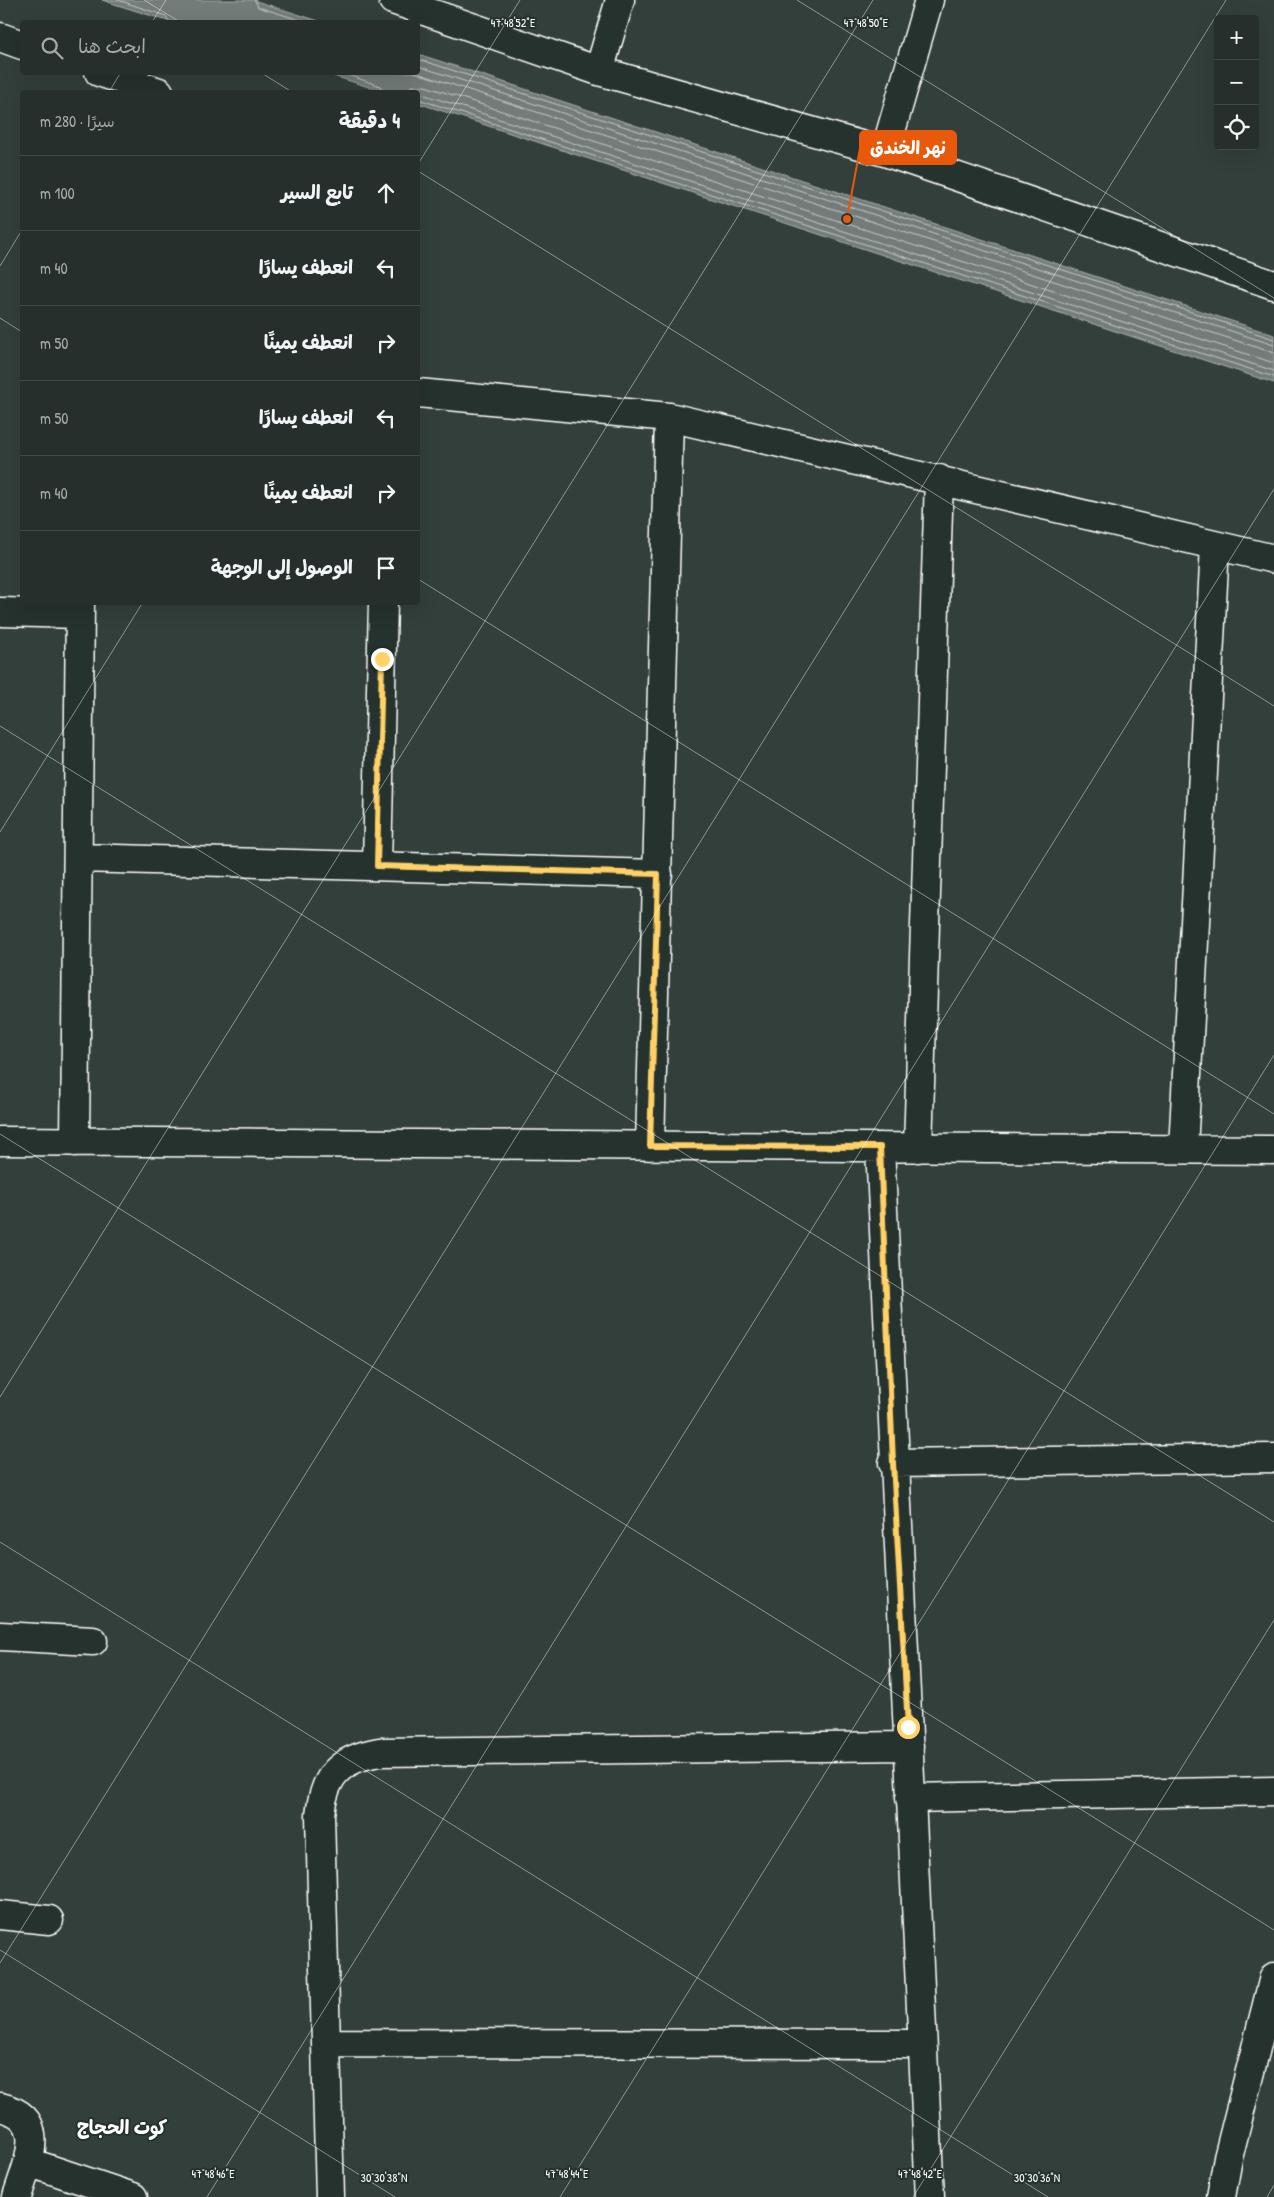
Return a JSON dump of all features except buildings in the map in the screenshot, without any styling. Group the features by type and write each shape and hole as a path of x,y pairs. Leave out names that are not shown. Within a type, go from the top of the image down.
{"street":[{"path":"393,0 599,71 885,152 1274,285"},
{"path":"599,71 620,0"},
{"path":"885,152 929,0"},
{"path":"0,37 20,44"},
{"path":"91,75 91,90"},
{"path":"108,75 153,90"},
{"path":"420,393 669,417 1274,559"},
{"path":"650,1146 669,417"},
{"path":"918,1148 939,479"},
{"path":"1182,1149 1215,546"},
{"path":"377,866 383,605"},
{"path":"0,612 80,608 75,1142"},
{"path":"79,858 658,874"},
{"path":"0,1141 1274,1150"},
{"path":"880,1147 893,1463 909,1746 930,2197"},
{"path":"893,1463 1274,1458"},
{"path":"0,1636 93,1640"},
{"path":"330,2197 320,1815 322,1795 330,1778 343,1764 360,1755 379,1752 909,1746"},
{"path":"910,1798 1274,1791"},
{"path":"0,1914 49,1920"},
{"path":"1221,2197 1228,2158 1274,1977"},
{"path":"326,2044 922,2044"},
{"path":"0,2107 14,2110 26,2118 32,2132 28,2162 18,2197"},
{"path":"28,2162 133,2197"}],"water":[{"path":"102,0 253,0 316,20 165,20"},
{"path":"420,55 1274,335 1274,383 420,104 420,90 379,90 330,75 420,75"}],"place":[{"name":"نهر الخندق","path":"847,219"}],"district":[{"name":"كوت الحجاج","path":"122,2127"}],"route":[{"path":"382,659 377,866 658,874 650,1146 880,1147 893,1463 908,1727"}]}
